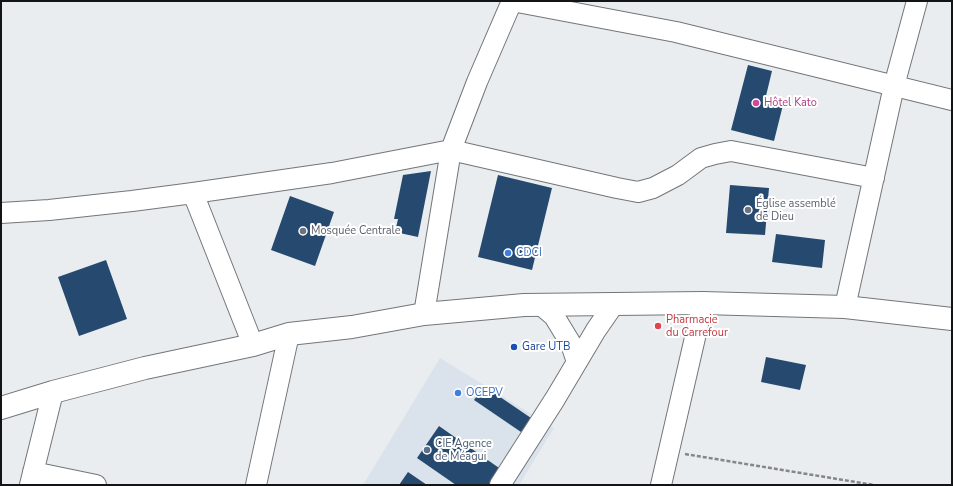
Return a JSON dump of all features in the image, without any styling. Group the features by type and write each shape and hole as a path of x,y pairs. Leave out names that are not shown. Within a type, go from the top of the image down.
{"main road":[{"path":"1,408 53,392 145,368 253,345 289,334 352,327 424,314 524,305 703,303 845,307 952,319"}],"street":[{"path":"424,314 451,150 477,82 512,1 676,32 952,100"},
{"path":"845,307 894,86 917,1"},
{"path":"1,213 56,209 193,194 332,174 451,150 638,192 653,188 678,174 701,158 731,151 874,178"},
{"path":"193,194 253,345"},
{"path":"661,485 703,303"},
{"path":"500,485 614,304"},
{"path":"541,305 554,316 571,344 577,362"},
{"path":"256,485 289,334"},
{"path":"53,392 32,479 96,485"}],"path":[{"path":"669,451 874,485"}],"shaded area":[{"name":"OCEPV","path":"440,358 554,428 519,485 363,485"}],"building":[{"name":"Hôtel Kato","path":"748,65 772,71 765,100 783,105 774,141 731,130"},
{"path":"431,171 418,237 395,232 398,219 394,219 403,175"},
{"path":"498,175 552,188 532,270 478,257"},
{"name":"Église assemblé de Dieu","path":"730,185 769,188 765,235 726,233"},
{"name":"Mosquée Centrale","path":"290,196 334,212 315,266 271,250"},
{"path":"776,234 825,240 822,268 772,262"},
{"path":"106,260 127,319 79,336 58,277"},
{"path":"766,357 806,365 800,390 761,382"},
{"path":"484,386 531,418 521,432 474,400"},
{"path":"439,426 502,470 491,485 456,485 417,458"},
{"path":"408,472 427,485 399,485"}],"place":[{"name":"Hôtel Kato","path":"756,103"},
{"name":"Église assemblé de Dieu","path":"748,210"},
{"name":"Mosquée Centrale","path":"303,231"},
{"name":"CDCI","path":"508,253"},
{"name":"Pharmacie du Carrefour","path":"658,326"},
{"name":"Gare UTB","path":"514,347"},
{"name":"OCEPV","path":"458,393"},
{"name":"CIE Agence de Méagui","path":"427,450"}]}
